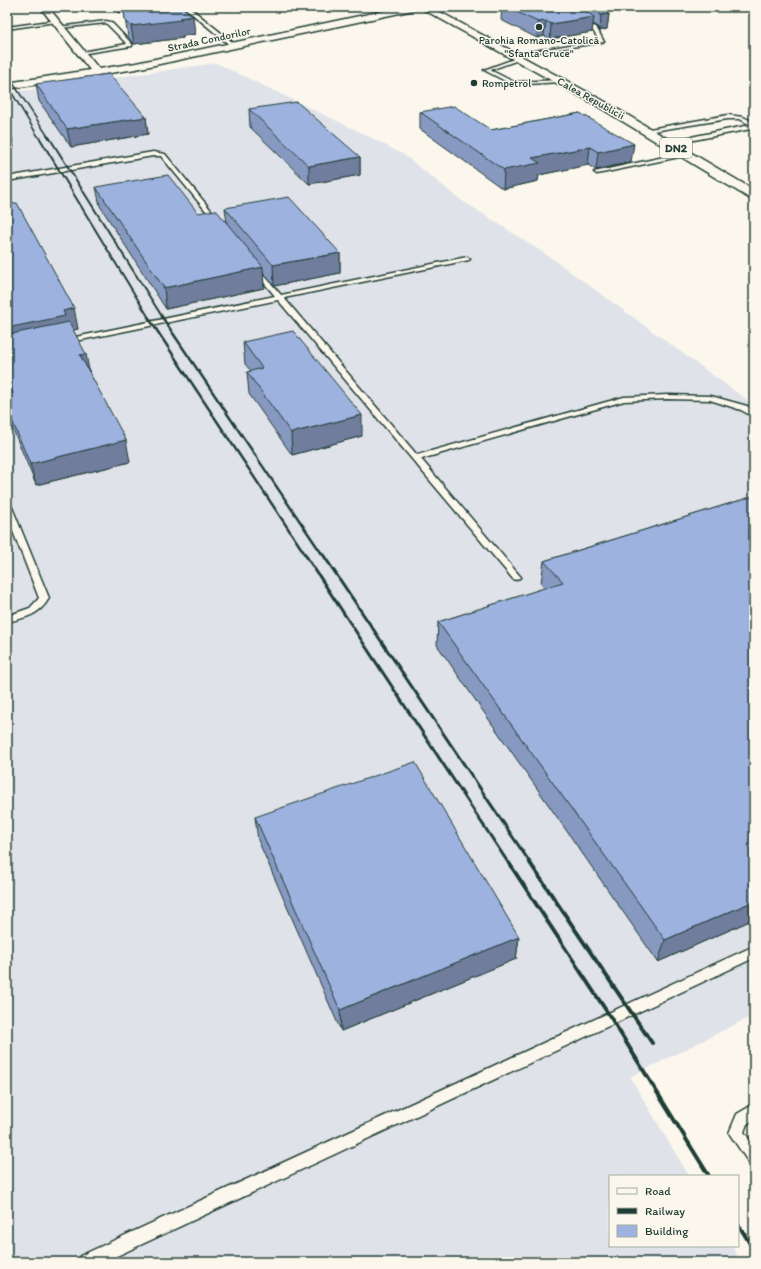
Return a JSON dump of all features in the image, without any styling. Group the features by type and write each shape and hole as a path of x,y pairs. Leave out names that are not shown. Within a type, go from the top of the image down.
{"main road":[{"name":"Calea Republicii","path":"424,7 647,130 754,195"}],"street":[{"path":"44,7 98,73"},
{"name":"Strada Condorilor","path":"7,86 98,73 234,46 414,7"}],"lane":[{"path":"186,7 234,46"},
{"path":"7,28 106,22 130,45 122,48 82,53"},
{"path":"560,81 513,84 486,70 516,57 602,41 594,28 586,23"},
{"path":"647,130 728,117 741,118 753,124 751,127 668,143"},
{"path":"7,179 153,154 163,155 223,229"},
{"path":"597,172 687,154"},
{"path":"60,342 467,259"},
{"path":"248,260 516,577"},
{"path":"415,458 624,399 667,397 711,398 744,408 754,415"},
{"path":"7,505 44,598 42,604 30,613 7,619"},
{"path":"86,1262 754,952"},
{"path":"754,1111 742,1119 736,1133 754,1158"}],"shaded area":[{"path":"216,63 360,132 404,155 458,198 550,257 754,405 754,1015 630,1077 688,1175 609,1175 609,1247 733,1247 741,1262 7,1262 7,93"}],"building":[{"path":"124,7 182,7 193,16 179,18 181,20 131,26 125,20"},
{"path":"506,7 584,7 584,10 594,17 551,24 546,21 538,22"},
{"path":"588,7 594,7 609,14 601,15 598,11"},
{"path":"109,74 146,117 67,129 36,84"},
{"path":"297,102 360,157 309,166 249,109"},
{"path":"454,106 491,130 580,113 634,144 598,152 590,147 532,158 540,163 504,170 420,112"},
{"path":"7,126 11,132 7,132"},
{"path":"168,175 198,213 216,210 263,267 164,288 96,187"},
{"path":"289,197 340,253 273,265 225,208"},
{"path":"17,203 74,308 63,311 65,316 7,328 7,205"},
{"path":"69,322 86,354 80,355 126,440 30,464 7,408 7,395 13,393 7,380 7,335"},
{"path":"293,331 362,415 291,433 247,372 262,368 243,342"},
{"path":"754,496 754,901 665,940 438,622 563,582 544,561"},
{"path":"415,762 519,937 340,1010 255,817"}],"railway":[{"path":"7,74 49,138"},
{"path":"7,85 39,138"},
{"path":"39,137 149,318"},
{"path":"49,137 163,318"},
{"path":"148,317 305,554"},
{"path":"162,317 322,554"},
{"path":"304,553 509,864"},
{"path":"322,553 531,864"},
{"path":"509,863 611,1018 708,1175"},
{"path":"530,863 652,1043"},
{"path":"739,1226 754,1250"}],"place":[{"name":"Parohia Romano-Catolică \"Sfanta Cruce\"","path":"539,27"},
{"name":"Rompetrol","path":"474,83"}]}
